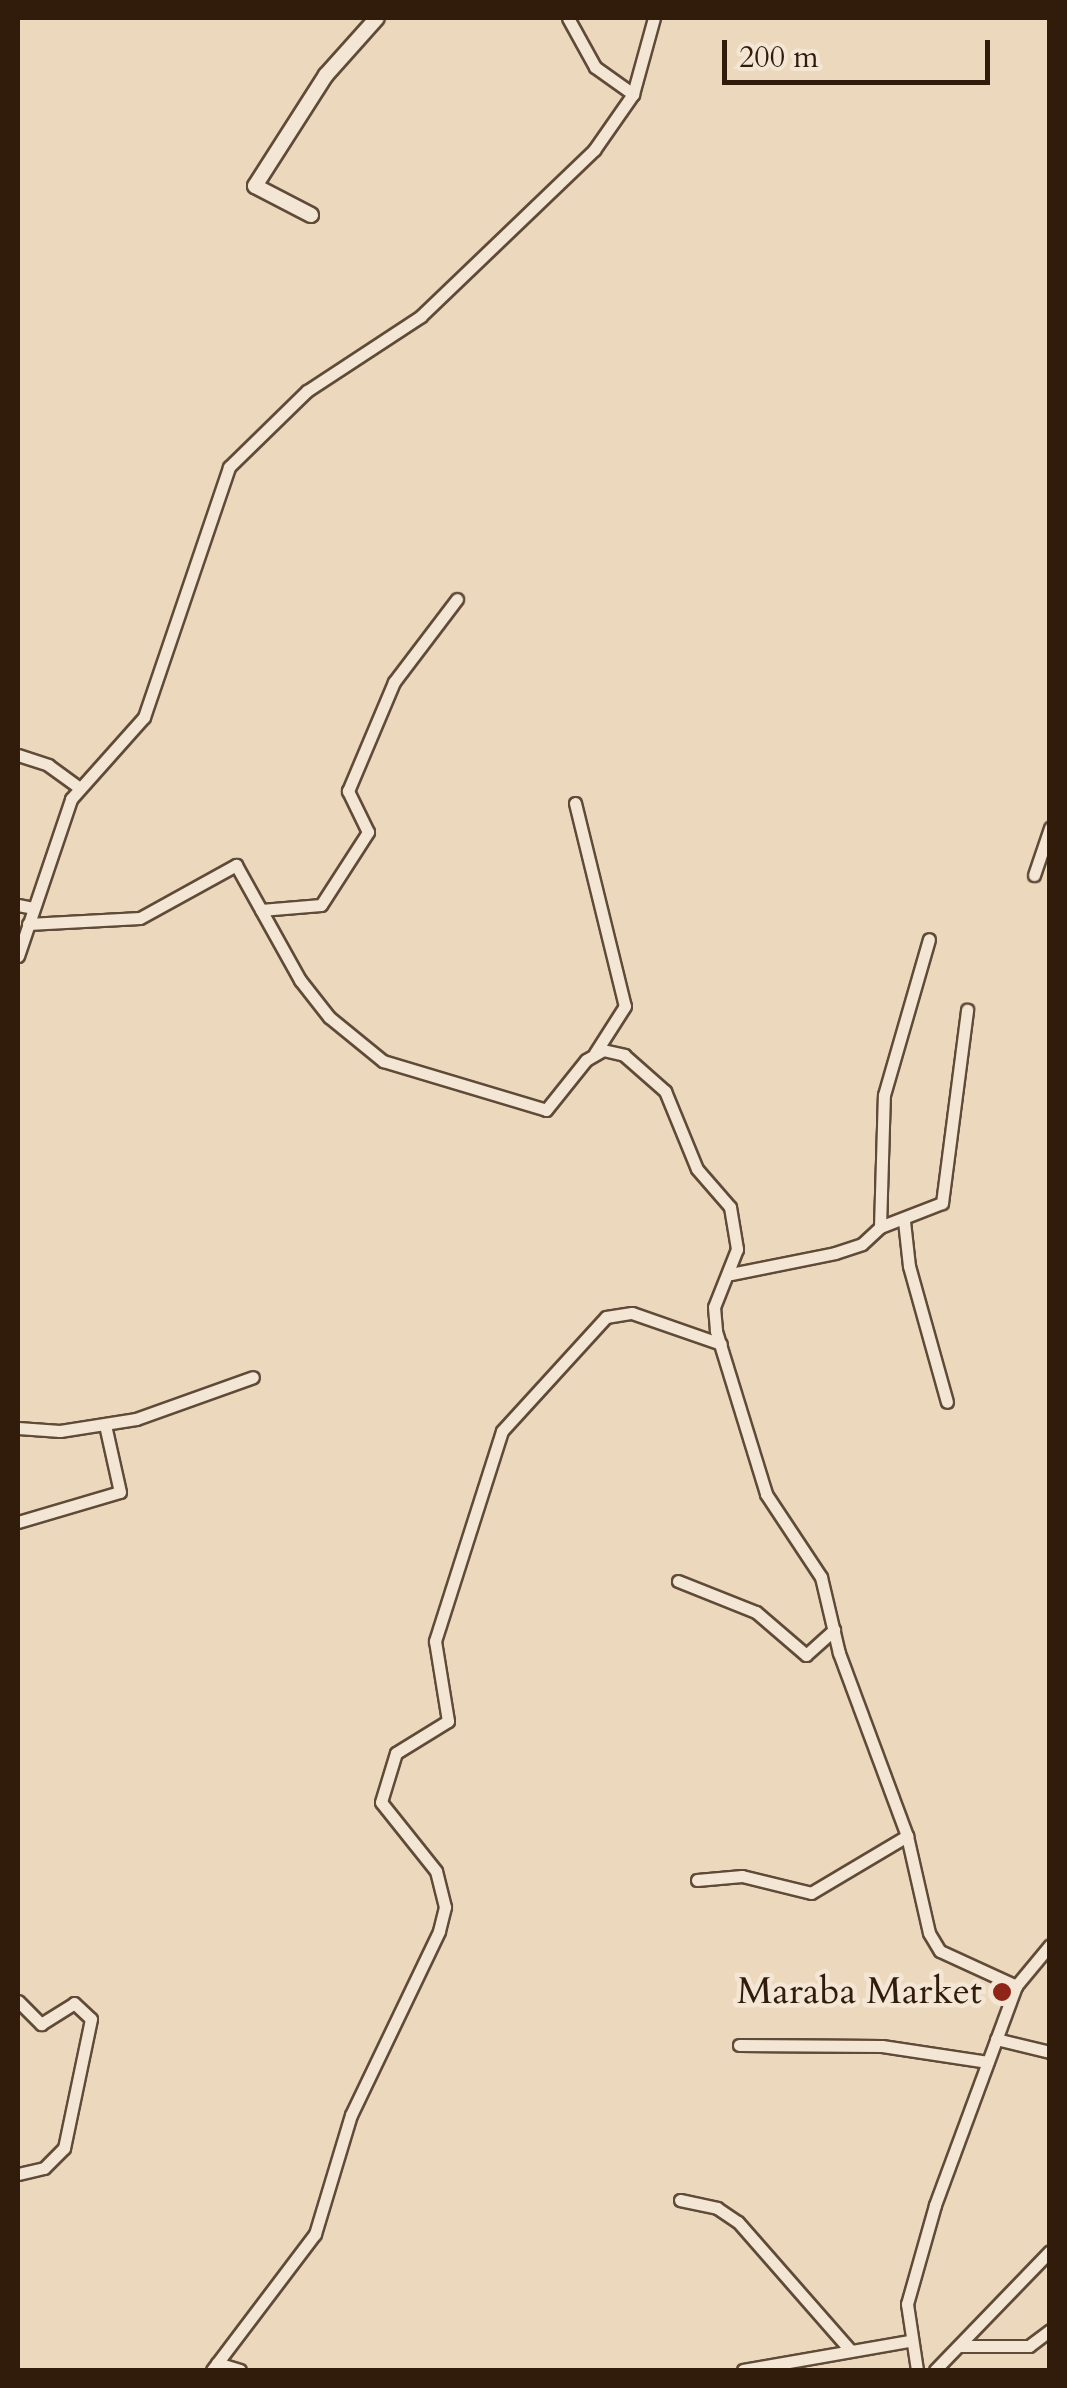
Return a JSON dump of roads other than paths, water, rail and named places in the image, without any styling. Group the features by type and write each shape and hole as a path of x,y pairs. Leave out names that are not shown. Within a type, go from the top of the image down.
{"street":[{"path":"311,215 255,186 326,75 377,18"},
{"path":"568,18 595,67 633,94"},
{"path":"18,956 80,788 144,717 220,482 246,444 306,391 422,316 470,273 616,126 633,94 654,18"},
{"path":"261,910 322,905 368,832 348,791 394,682 457,599"},
{"path":"18,755 48,765 80,788"},
{"path":"28,924 140,918 231,864 242,870 286,959 330,1016 382,1061 409,1074 546,1110 594,1053 625,1006 575,802"},
{"path":"1034,875 1050,828"},
{"path":"18,905 33,908"},
{"path":"880,1227 884,1094 929,939"},
{"path":"730,1274 862,1244 880,1227 904,1221 942,1203 966,1010"},
{"path":"594,1053 624,1055 665,1091 697,1169 730,1207 737,1249 714,1306 720,1344 766,1494 814,1560 834,1630 907,1836 935,1945 1016,1986"},
{"path":"904,1221 909,1266 947,1402"},
{"path":"240,2370 215,2366 316,2234 346,2127 438,1931 445,1907 436,1872 382,1802 396,1752 448,1721 435,1642 502,1431 606,1316 632,1312 720,1344"},
{"path":"18,1428 105,1425 253,1377"},
{"path":"18,1522 120,1492 105,1425"},
{"path":"678,1581 756,1612 806,1655 834,1630"},
{"path":"697,1880 742,1876 811,1893 907,1836"},
{"path":"917,2370 909,2341 910,2290 1016,1986 1050,1946"},
{"path":"18,2001 41,2024 74,2003 91,2019 91,2041 64,2148 44,2168 18,2174"},
{"path":"996,2039 1050,2052"},
{"path":"739,2045 882,2046 988,2062"},
{"path":"680,2200 717,2208 738,2222 849,2349"},
{"path":"934,2370 1050,2251"},
{"path":"958,2346 1029,2346 1050,2330"},
{"path":"742,2370 909,2341"}],"place":[{"name":"Maraba Market","path":"1002,1992"}]}
